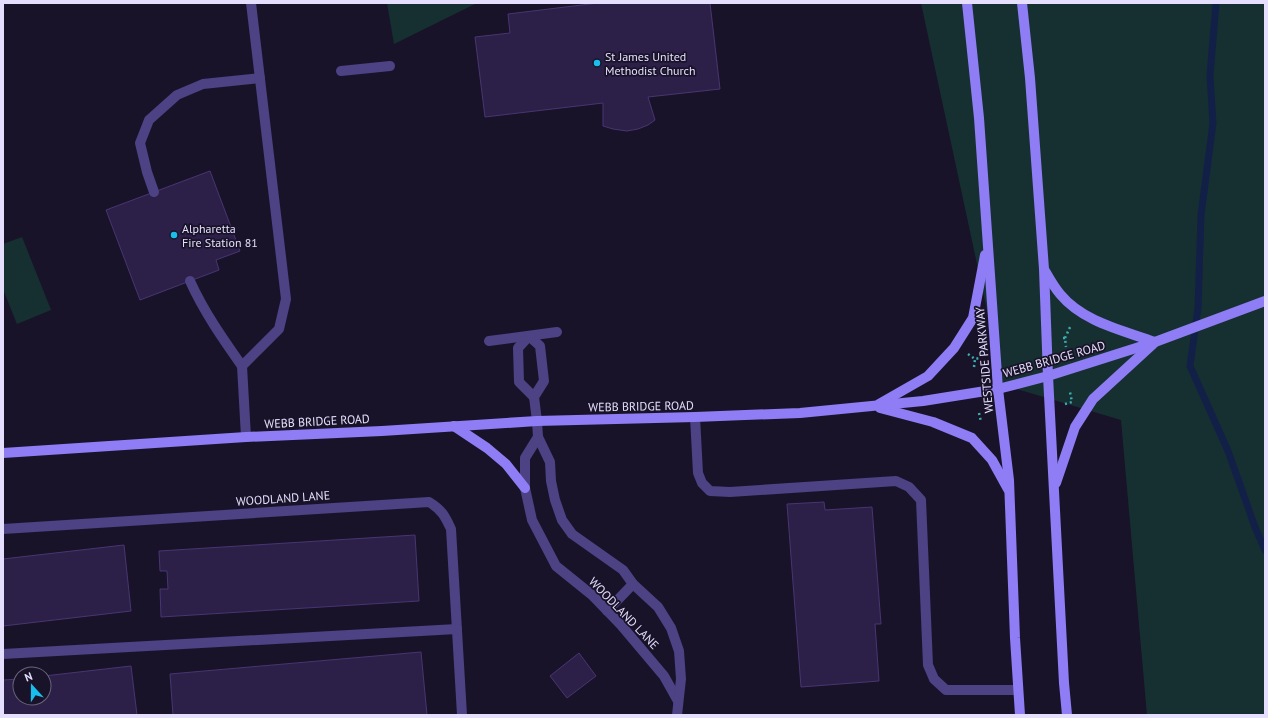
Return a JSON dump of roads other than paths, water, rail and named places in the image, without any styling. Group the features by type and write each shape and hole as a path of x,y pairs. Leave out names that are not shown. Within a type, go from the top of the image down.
{"main road":[{"name":"WESTSIDE PARKWAY","path":"967,3 978,118 998,389 1010,492 1015,638 1020,715"},
{"path":"1022,3 1030,78 1044,269 1048,376 1067,715"},
{"path":"875,406 928,376 954,348 973,318 987,240"},
{"path":"1044,269 1059,293 1072,306 1103,324 1155,342 1093,399 1075,427 1054,489"},
{"name":"WEBB BRIDGE ROAD","path":"3,453 246,437 537,421 800,413 923,401 998,389 1048,376 1155,342 1265,301"},
{"path":"875,406 933,422 972,438 992,460 1010,492"},
{"path":"454,426 487,448 506,464 526,488"}],"street":[{"path":"242,366 279,329 286,299 251,3"},
{"path":"341,71 390,66"},
{"path":"154,192 146,172 140,143 149,120 177,95 203,84 260,78"},
{"path":"190,281 216,330 242,366 246,437"},
{"path":"489,341 557,332"},
{"path":"529,336 518,348 519,382 534,397 538,437 550,462 554,500 562,520 572,534 623,570 634,584 658,607 671,628 679,651 681,679 677,715"},
{"path":"529,336 540,346 544,381 534,397"},
{"path":"695,417 698,473 702,483 710,491 730,492 896,481 909,488 921,500 928,665 934,679 946,690 1018,690"},
{"name":"WOODLAND LANE","path":"538,437 525,458 526,488 532,520 556,566 592,595 607,611 664,676 678,701"},
{"name":"WOODLAND LANE","path":"3,529 429,502 444,514 451,529 462,715"},
{"path":"607,611 634,584"},
{"path":"3,654 457,629"}],"waterway":[{"path":"1216,3 1210,75 1213,123 1201,215 1198,308 1190,366 1228,451 1255,527 1265,550"}],"place":[{"name":"St James United Methodist Church","path":"597,63"},
{"name":"Alpharetta Fire Station 81","path":"174,235"}]}
